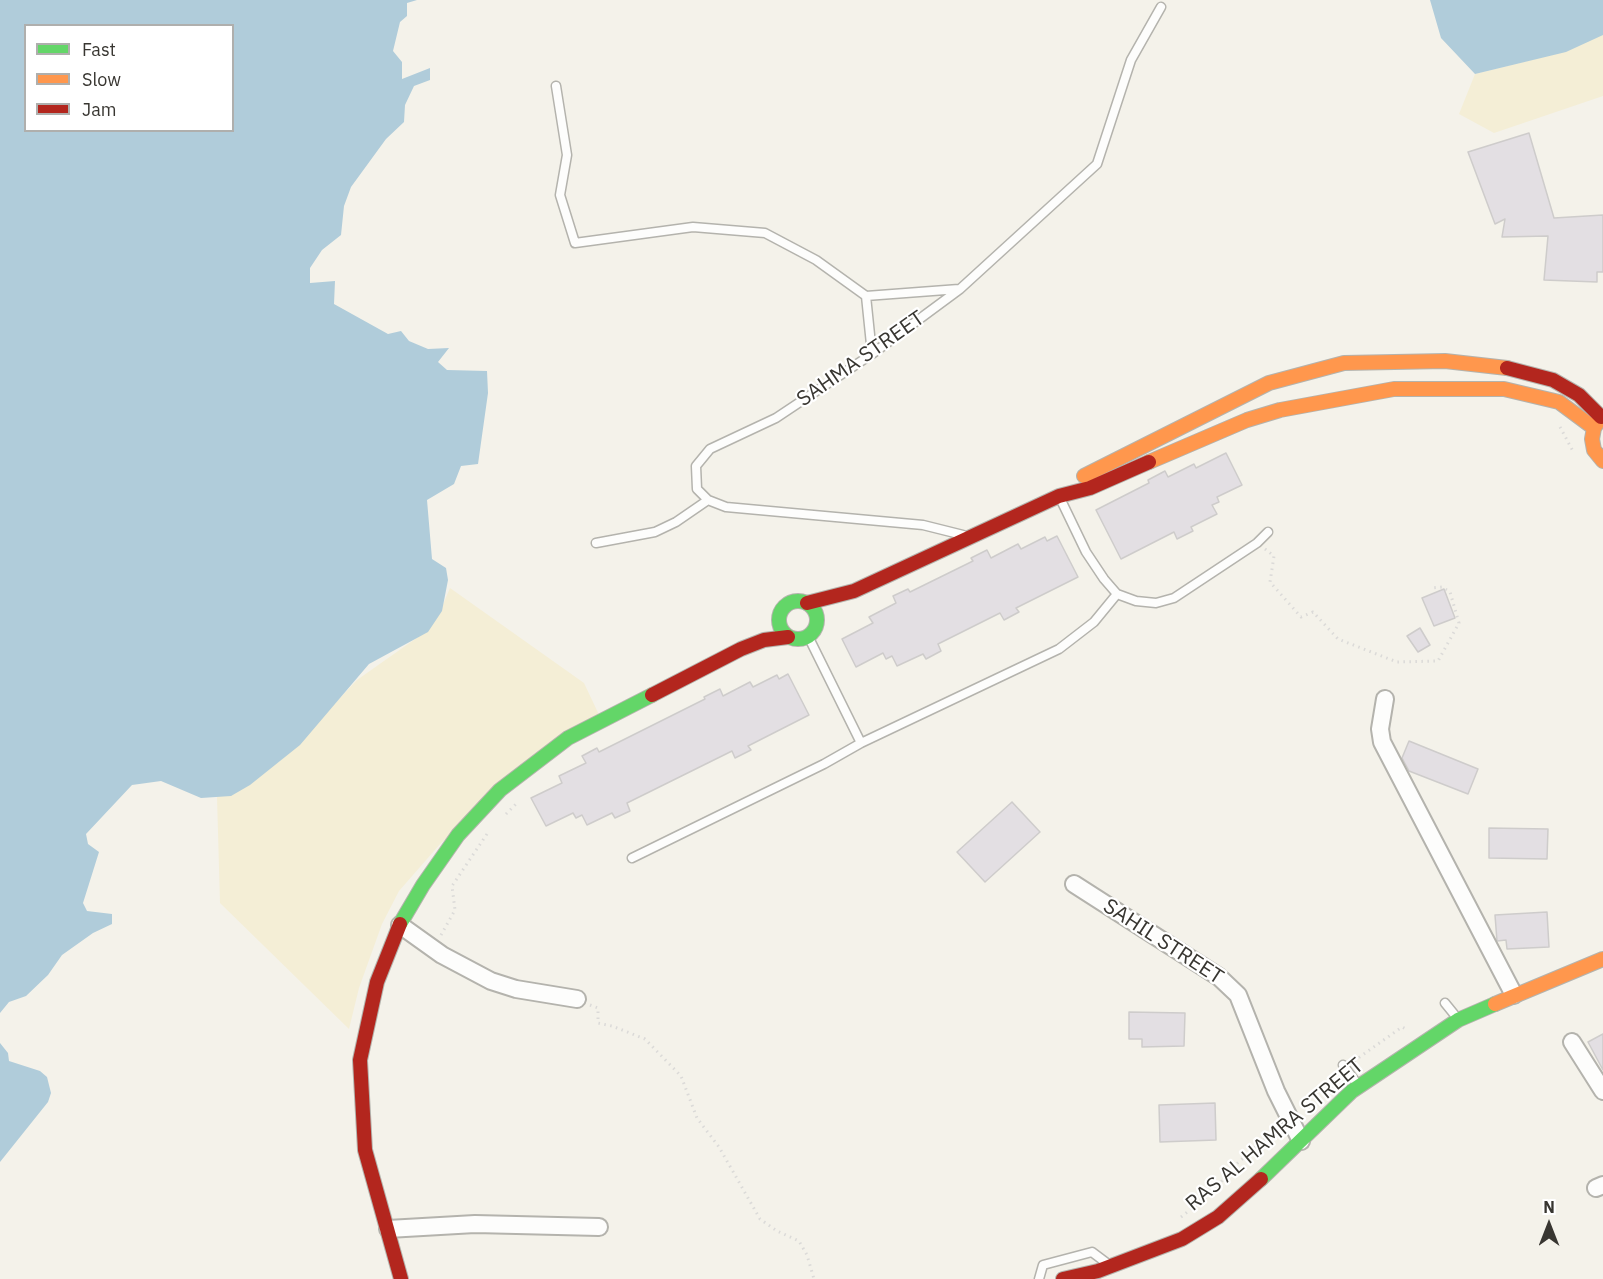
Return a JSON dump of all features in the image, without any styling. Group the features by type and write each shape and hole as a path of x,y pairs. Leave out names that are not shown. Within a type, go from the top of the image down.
{"street":[{"path":"1059,496 1086,475 1258,388 1344,363 1445,361 1503,367 1553,380 1579,395 1599,420"},
{"path":"401,1279 365,1150 360,1060 377,982 400,925 423,885 458,835 500,790 568,738 741,649 764,640 788,637 795,639 808,636 813,632 817,620 828,608 854,591 1059,496 1090,488 1269,413 1394,389 1448,387 1504,389 1559,402 1599,420"},
{"path":"1599,420 1592,439 1594,450 1603,461"},
{"path":"741,649 780,614 783,608 794,601 807,603 854,591"},
{"path":"807,603 816,613 817,620"},
{"path":"780,614 780,627 788,637"},
{"path":"1385,699 1380,729 1382,742 1514,995"},
{"name":"SAHIL STREET","path":"1074,884 1230,986 1238,995 1301,1141"},
{"path":"400,925 434,949 490,981 516,989 577,999"},
{"name":"RAS AL HAMRA STREET","path":"1063,1279 1111,1267 1182,1239 1218,1216 1360,1086 1458,1020 1603,959"},
{"path":"1572,1042 1603,1091"},
{"path":"388,1229 475,1224 599,1227"}],"lane":[{"name":"SAHMA STREET","path":"708,500 697,489 696,466 710,449 776,418 872,354 960,289 1097,164 1131,60 1161,7"},
{"path":"556,86 567,155 560,195 575,243 693,227 765,233 816,260 866,296 960,289"},
{"path":"866,296 872,354"},
{"path":"1059,496 1086,552 1117,594 1156,603 1174,598 1257,543 1268,531"},
{"path":"596,543 655,532 676,522 708,500 726,507 923,525 946,529 969,539"},
{"path":"632,858 824,764 861,742 1059,649 1094,622 1117,594"},
{"path":"808,636 861,742"},
{"path":"1445,1003 1458,1020"},
{"path":"1343,1066 1360,1086"},
{"path":"1039,1279 1042,1265 1092,1252 1111,1267"}],"path":[{"path":"1557,423 1568,439 1578,461"},
{"path":"1259,543 1274,556 1270,582 1301,617 1313,612 1338,639 1397,662 1438,661 1459,623 1449,592 1442,587 1431,588"},
{"path":"500,819 525,795"},
{"path":"434,949 456,910 452,886 492,828"},
{"path":"577,999 598,1008 598,1023 645,1039 681,1076 697,1118 719,1147 760,1219 777,1232 799,1241 807,1255 814,1279"},
{"path":"1179,1222 1183,1214 1214,1191 1232,1168 1343,1066 1402,1027 1429,1040"}],"sand":[{"path":"1603,33 1603,96 1494,133 1459,114 1475,74 1555,54"},
{"path":"450,588 584,683 601,719 441,843 399,891 382,924 359,988 349,1029 220,903 217,797 280,761 357,680 418,637 438,616"}],"water":[{"path":"0,0 417,0 407,3 407,16 400,22 393,51 402,62 402,79 430,68 430,80 414,86 405,105 404,122 386,139 351,187 344,206 341,235 322,250 310,268 310,283 335,281 334,304 388,334 401,331 409,341 428,349 449,348 438,362 447,370 487,371 488,393 478,464 461,466 454,484 427,500 432,559 446,568 448,580 442,611 428,632 369,664 300,745 250,785 231,796 201,798 161,781 132,785 86,834 88,844 99,852 83,903 87,911 112,914 112,924 93,933 62,955 48,975 26,996 9,1002 0,1013"},
{"path":"1430,0 1603,0 1603,35 1566,52 1475,74 1441,38"},
{"path":"0,1043 8,1053 9,1061 40,1071 47,1077 51,1093 48,1102 0,1162"}],"building":[{"path":"1529,133 1554,218 1603,215 1603,272 1597,272 1597,282 1544,280 1548,236 1502,237 1505,219 1495,224 1468,152"},
{"path":"1226,453 1242,485 1217,497 1219,502 1212,505 1217,514 1191,527 1193,531 1177,539 1174,532 1121,559 1096,510 1149,483 1148,480 1165,471 1168,477 1194,464 1196,468"},
{"path":"1057,536 1078,577 1016,608 1019,612 1004,620 1000,613 938,644 941,651 926,659 923,654 897,666 892,656 886,659 883,653 856,667 842,639 873,623 869,617 896,603 893,596 908,589 910,592 973,561 971,558 987,550 991,558 1018,544 1021,549 1045,537 1047,541"},
{"path":"1444,589 1455,618 1434,626 1422,598"},
{"path":"1420,628 1430,645 1418,652 1407,636"},
{"path":"788,674 809,715 748,746 751,750 735,758 732,751 627,803 630,811 615,818 612,813 587,825 582,815 576,818 573,813 546,826 531,798 562,783 559,776 586,763 582,756 597,748 599,752 705,699 704,697 720,689 723,696 750,682 753,687 777,675 779,679"},
{"path":"1409,741 1478,769 1468,794 1409,771 1402,758"},
{"path":"1012,802 1040,832 985,882 957,852"},
{"path":"1489,828 1548,829 1547,859 1489,858"},
{"path":"1547,912 1549,947 1507,949 1506,940 1497,941 1495,915"},
{"path":"1129,1012 1185,1013 1184,1046 1142,1047 1142,1039 1129,1039"},
{"path":"1603,1034 1603,1070 1588,1042"},
{"path":"1215,1103 1216,1140 1160,1142 1159,1105"}],"traffic: fast":[{"path":"798,601 805,602 811,607 816,613 817,620 816,627 811,633 805,638 798,639 791,638 785,633 780,627 779,620 780,613 785,607 791,602 798,601"},
{"path":"400,924 423,885 458,835 500,790 568,738 652,695"},
{"path":"1261,1179 1352,1091 1458,1020 1495,1004"}],"traffic: slow":[{"path":"1084,476 1269,383 1344,363 1445,361 1507,368"},
{"path":"1149,462 1247,420 1280,410 1394,389 1504,389 1559,402 1594,428"},
{"path":"1602,416 1594,428 1592,439 1594,450 1603,461"},
{"path":"1495,1004 1603,959"}],"traffic: jam":[{"path":"1507,368 1553,380 1579,395 1601,417"},
{"path":"807,603 854,591 1059,496 1090,488 1149,462"},
{"path":"652,695 741,649 764,640 788,637"},
{"path":"400,924 377,982 360,1060 365,1150 401,1279"},
{"path":"1063,1279 1098,1271 1182,1239 1218,1217 1261,1179"}]}
